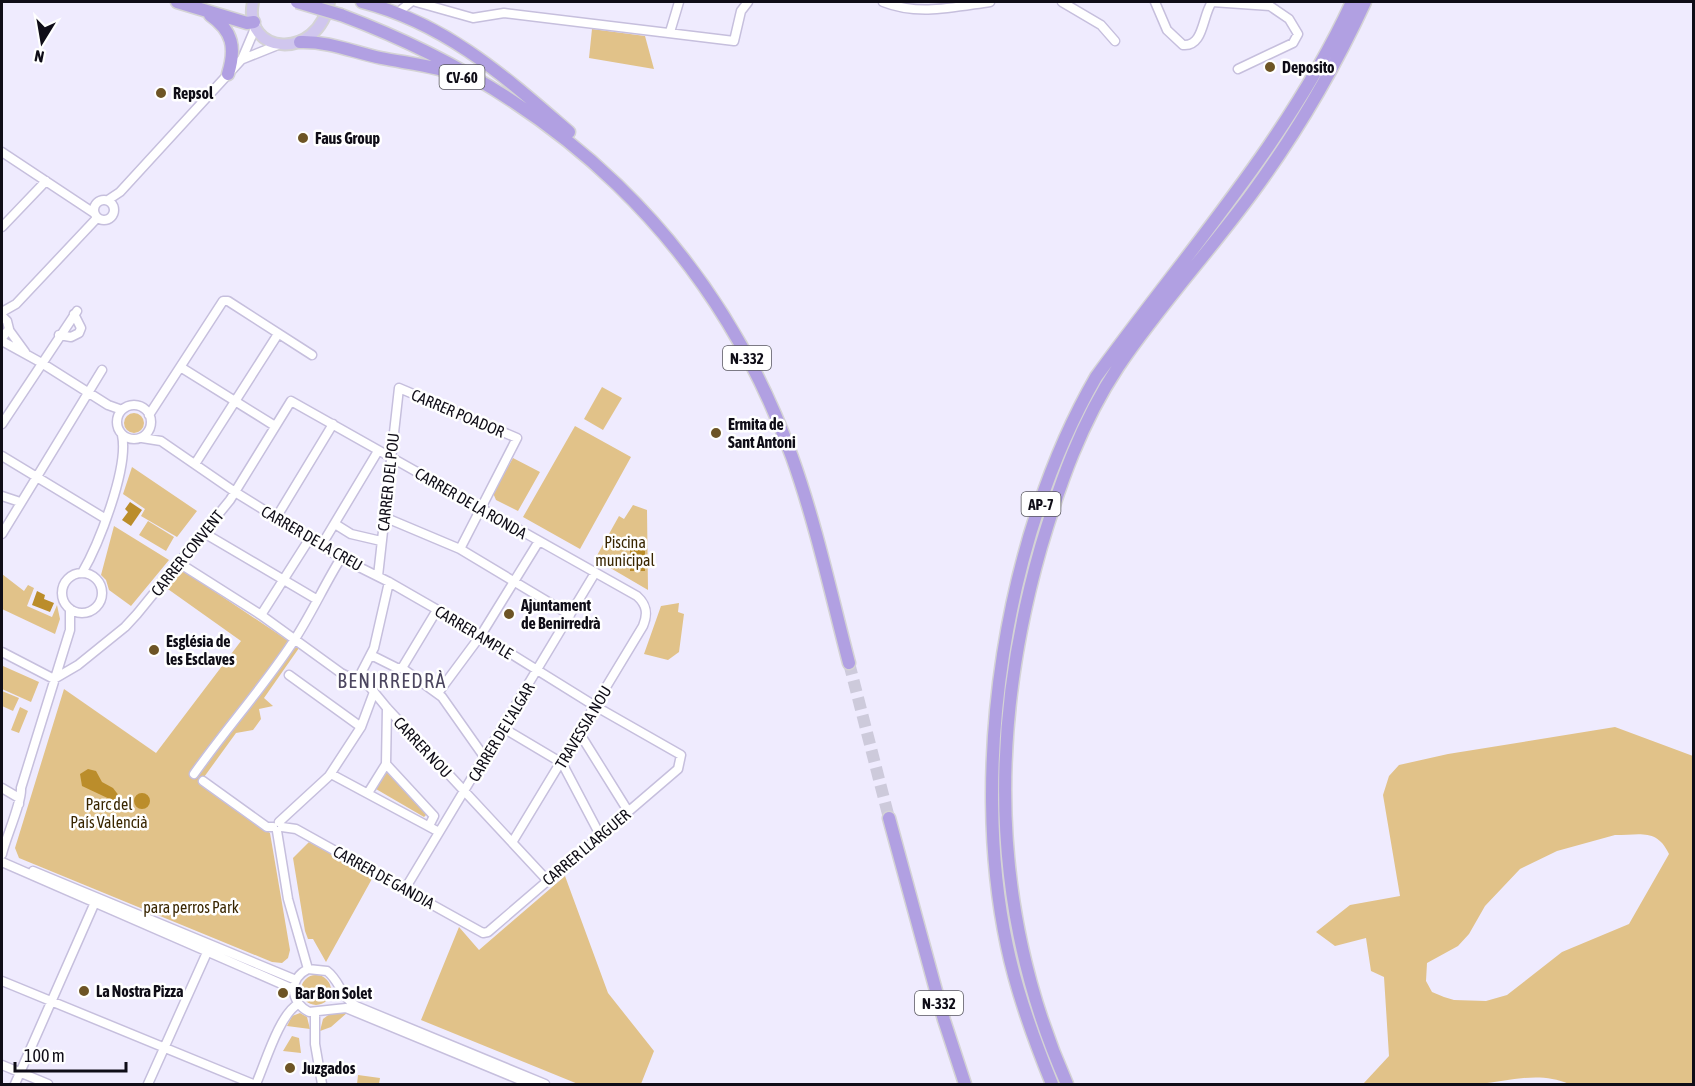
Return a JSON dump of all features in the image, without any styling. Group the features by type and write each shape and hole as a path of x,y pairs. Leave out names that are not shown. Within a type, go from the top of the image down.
{"highway":[{"path":"177,2 255,24"},
{"name":"N-332","path":"297,2 341,15 431,52 490,85 601,168 675,248 710,295 771,406 805,497 849,663"},
{"path":"362,2 391,11"},
{"path":"371,2 462,46 505,76 607,166 614,181"},
{"name":"AP-7","path":"1052,1084 1026,1016 1007,947 995,872 992,826 993,748 998,686 1010,614 1025,556 1058,452 1073,416 1096,377 1271,145 1323,63 1352,2"},
{"name":"AP-7","path":"1066,1084 1029,984 1014,916 1008,872 1005,762 1008,716 1017,642 1032,578 1067,466 1096,402 1137,341 1253,193 1281,152 1309,110 1365,2"},
{"path":"204,11 224,27 231,39 233,55 228,74"},
{"name":"CV-60","path":"300,42 329,43 466,79 493,93 575,153 601,168"},
{"name":"N-332","path":"889,818 941,1011 965,1084"}],"main road":[{"path":"253,2 255,24 263,36 278,45 300,42 320,26 329,2"}],"street":[{"path":"391,11 414,2 473,18 504,13 734,41 741,11 748,2"},
{"path":"670,32 679,2"},
{"path":"883,2 898,8 919,10 990,2"},
{"path":"1062,2 1101,25 1115,41"},
{"path":"1155,2 1167,30 1183,45 1190,46 1197,40 1212,3 1270,6 1294,24 1298,34 1293,43 1238,69"},
{"path":"2,152 96,215 110,219 111,203 120,192 242,59 255,24"},
{"path":"242,59 278,45"},
{"path":"2,227 46,181"},
{"path":"27,354 2,314 16,304 96,215 97,203"},
{"path":"79,204 111,203"},
{"path":"147,412 157,406 223,301 228,301 312,355"},
{"path":"16,304 9,327 2,340 108,405 122,410"},
{"path":"2,424 40,362 76,312 81,328 79,333 71,337 60,335"},
{"path":"195,464 278,334"},
{"path":"182,368 274,426"},
{"path":"2,534 4,524 102,370"},
{"name":"CARRER DEL POU","path":"378,576 399,388"},
{"name":"CARRER POADOR","path":"399,388 517,438 480,508"},
{"name":"CARRER DE LA RONDA","path":"291,401 637,596 646,609"},
{"name":"CARRER CONVENT","path":"54,679 68,673 125,627 204,533 235,492 291,401"},
{"path":"82,573 93,556 106,519 124,453 122,435 108,405"},
{"path":"116,422 122,410 131,405 147,412"},
{"path":"147,412 150,427 161,441"},
{"path":"276,518 333,424"},
{"path":"124,453 150,427"},
{"path":"122,435 161,441"},
{"name":"CARRER DE LA CREU","path":"161,441 235,492 321,546 389,582"},
{"path":"321,546 378,451"},
{"path":"2,456 106,519"},
{"path":"2,496 20,502"},
{"path":"460,549 480,508"},
{"path":"384,517 460,549 570,615"},
{"path":"335,524 351,534 381,542"},
{"path":"204,533 316,599"},
{"path":"261,615 310,538"},
{"path":"438,693 481,635 539,541"},
{"path":"70,630 87,612 97,606 101,596 101,589 94,577 93,556"},
{"path":"295,639 341,558"},
{"path":"179,563 261,615 351,678 360,675 371,655 389,582"},
{"path":"87,612 70,609 64,602 62,588 69,577 82,573 94,577"},
{"name":"CARRER DE L'ALGAR","path":"405,889 595,573"},
{"name":"CARRER AMPLE","path":"389,582 681,755"},
{"path":"12,864 3,849 70,630 70,609"},
{"name":"TRAVESSIA NOU","path":"513,842 643,626 646,609"},
{"path":"402,668 437,610"},
{"name":"CARRER DE GANDIA","path":"295,639 195,772 267,826 278,829 296,829 483,933"},
{"path":"2,654 54,679"},
{"path":"371,655 397,668 402,668 438,693 485,758"},
{"path":"289,675 361,727"},
{"name":"CARRER NOU","path":"360,675 387,708 547,880"},
{"path":"308,969 288,899 278,829 331,774 361,727 374,692"},
{"path":"368,793 386,764 387,708"},
{"path":"503,728 562,763 600,835"},
{"path":"580,734 628,811"},
{"name":"CARRER LLARGUER","path":"483,933 488,932 678,769 681,755"},
{"path":"386,764 434,816 429,826"},
{"path":"331,774 440,832"},
{"path":"2,788 16,803"},
{"path":"2,862 12,864 294,984"},
{"path":"2,862 96,900"},
{"path":"15,1084 96,900"},
{"path":"148,1084 209,949"},
{"path":"294,984 308,969"},
{"path":"308,969 327,971 345,998 356,1006 545,1084"},
{"path":"2,981 255,1084 279,1031 291,1009 298,1004"},
{"path":"294,984 298,1004"},
{"path":"328,1010 336,1000 338,987"},
{"path":"298,1004 315,1013 346,1008 530,1084"},
{"path":"315,1013 315,1044 322,1084"},
{"path":"2,1065 48,1084"}],"green space":[{"path":"592,29 645,36 654,69 589,58"},
{"path":"602,387 622,398 603,430 584,419"},
{"path":"134,413 141,416 144,423 141,430 134,433 127,430 124,423 127,416"},
{"path":"575,426 631,457 580,549 523,517"},
{"path":"513,458 540,472 518,511 496,500 493,493"},
{"path":"132,467 197,511 177,537 141,516 145,509 123,494"},
{"name":"Piscina municipal","path":"633,505 647,510 648,590 595,559 619,516 624,519"},
{"path":"148,521 174,537 166,551 139,535"},
{"path":"114,526 169,560 131,606 109,590 106,580 101,575"},
{"name":"Parc del País Valencià","path":"181,569 299,648 264,698 273,706 259,709 261,719 253,730 236,733 199,784 270,833 290,950 288,958 282,963 272,962 19,858 15,848 64,689 156,753 241,641 165,587"},
{"path":"2,574 24,591 28,585 34,588 27,606 52,617 57,605 60,619 55,634 2,609"},
{"path":"679,603 678,612 684,614 679,652 668,660 644,654 661,606"},
{"path":"3,666 39,682 31,702 2,689"},
{"path":"2,691 19,698 13,711 2,706"},
{"path":"20,707 28,711 19,733 11,730"},
{"path":"1615,727 1693,756 1693,1084 1569,1084 1536,1077 1465,1085 1363,1084 1389,1056 1384,977 1371,971 1366,938 1335,946 1316,932 1350,905 1400,896 1383,795 1389,776 1399,765 1448,754","holes":["1640,834 1653,837 1659,840 1669,854 1629,924 1562,952 1507,995 1486,1001 1454,1000 1432,992 1426,981 1427,963 1458,946 1469,934 1485,906 1520,869 1557,851 1615,835"]},
{"path":"386,771 427,814 424,817 376,789"},
{"path":"309,842 373,877 326,962 313,939 308,939 305,931 293,858"},
{"path":"565,876 608,993 654,1051 641,1084 578,1084 421,1020 459,927 479,950"},
{"path":"316,975 327,979 331,990 327,1001 316,1005 305,1001 301,990 305,979"},
{"path":"335,1010 348,1012 331,1027 320,1031 323,1019"},
{"path":"300,1013 307,1017 310,1029 287,1026 292,1016"},
{"path":"292,1036 299,1038 301,1053 283,1051"},
{"path":"358,1075 380,1078 379,1084 357,1084"}],"shaded area":[{"path":"130,502 142,510 131,526 122,520 128,512 125,509"},
{"path":"630,543 645,543 645,571 630,571"},
{"path":"37,591 45,595 44,599 54,603 50,612 32,605"},
{"path":"88,769 96,771 102,782 113,788 123,801 118,803 82,786 80,774"},
{"path":"142,793 148,795 150,801 148,807 142,809 136,807 134,801 136,795"}],"tunnel":[{"path":"849,663 889,818"}],"place":[{"name":"Deposito","path":"1270,67"},
{"name":"Repsol","path":"161,93"},
{"name":"Faus Group","path":"303,138"},
{"name":"Ermita de Sant Antoni","path":"716,433"},
{"name":"Ajuntament de Benirredrà","path":"509,614"},
{"name":"Església de les Esclaves","path":"154,650"},
{"name":"La Nostra Pizza","path":"84,991"},
{"name":"Bar Bon Solet","path":"283,993"},
{"name":"Juzgados","path":"290,1068"}],"district":[{"name":"BENIRREDRÀ","path":"392,680"}],"park label":[{"name":"para perros Park","path":"191,907"}]}
